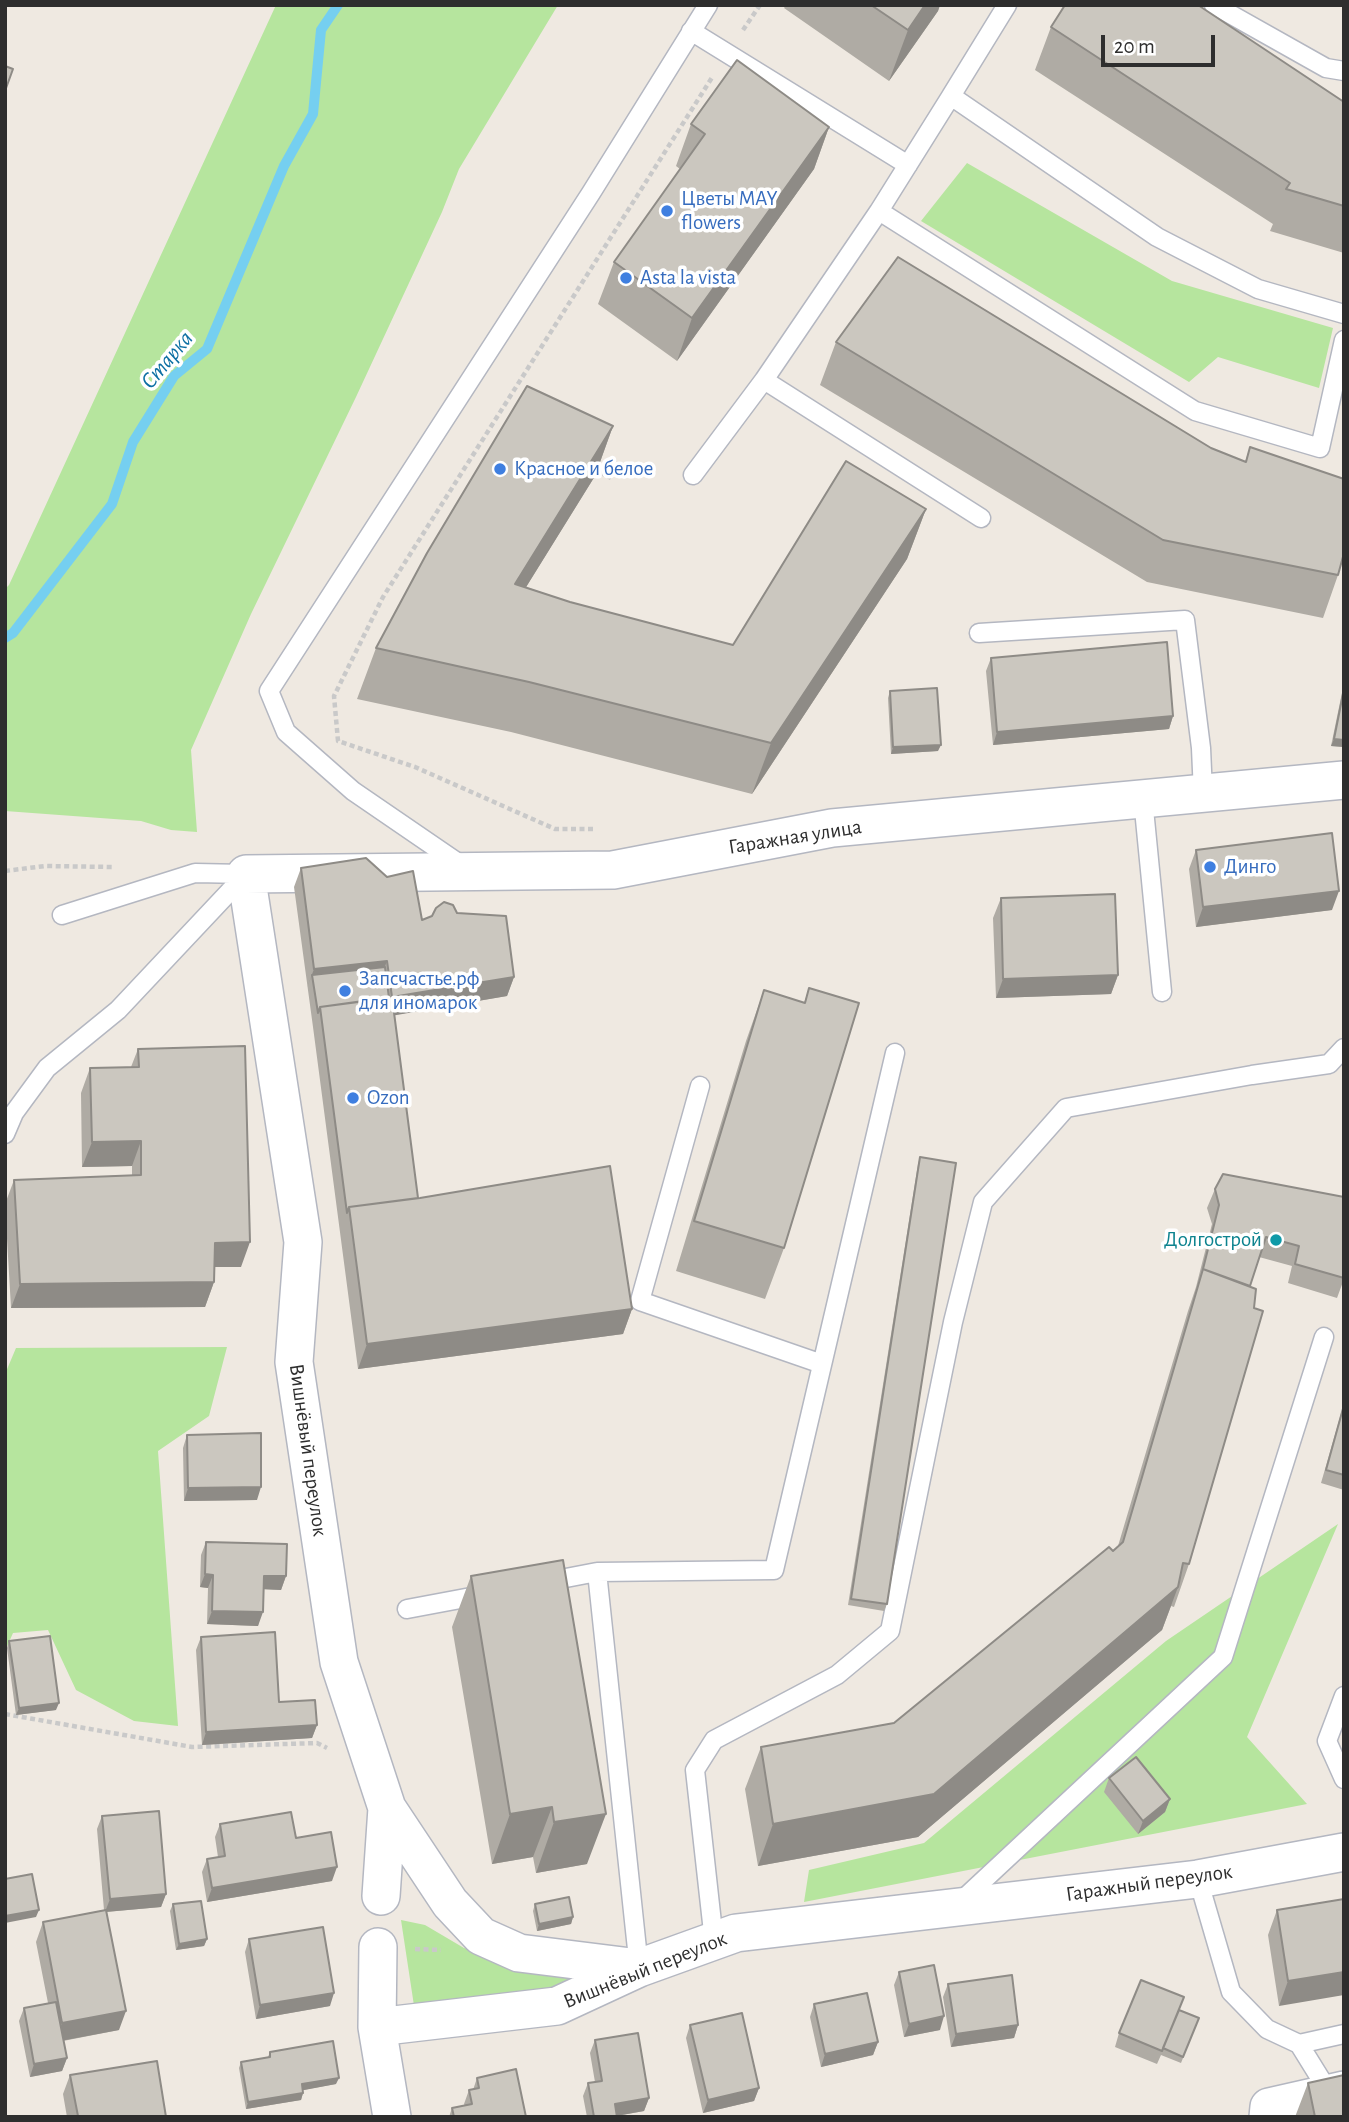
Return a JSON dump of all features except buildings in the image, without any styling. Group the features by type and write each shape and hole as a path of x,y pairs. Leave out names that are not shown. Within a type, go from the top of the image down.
{"street":[{"name":"Гаражная улица","path":"246,874 613,870 832,828 1344,780"},
{"name":"Вишнёвый переулок","path":"246,874 303,1242 294,1362 339,1662 387,1808 380,1896"},
{"path":"387,1808 450,1903 481,1936 519,1953 639,1968"},
{"name":"Гаражный переулок","path":"954,1907 1198,1879 1344,1852"},
{"name":"Вишнёвый переулок","path":"377,2027 557,2006 639,1968 736,1933 954,1907"},
{"path":"377,1947 377,2027 391,2117"},
{"path":"1268,2117 1269,2107 1337,2092"}],"lane":[{"path":"470,871 353,791 286,732 269,691 584,205 708,5"},
{"path":"693,475 764,380 879,211 1007,5"},
{"path":"1214,5 1326,68 1344,71"},
{"path":"691,31 908,165"},
{"path":"951,96 1157,237 1258,289 1344,314"},
{"path":"879,211 1195,411 1321,448 1344,340"},
{"path":"764,380 981,518"},
{"path":"979,633 1185,620 1201,748 1203,793"},
{"path":"1143,799 1162,992"},
{"path":"62,915 195,873 246,874"},
{"path":"5,1134 14,1113 47,1068 118,1010 246,874"},
{"path":"714,1941 695,1770 714,1740 837,1675 890,1631 953,1322 983,1202 1066,1108 1329,1064 1344,1048"},
{"path":"529,1585 597,1572 774,1570 895,1053"},
{"path":"700,1086 640,1301 822,1364"},
{"path":"954,1907 1223,1657 1324,1336"},
{"path":"597,1572 639,1968"},
{"path":"407,1609 502,1591"},
{"path":"1344,1696 1328,1741 1344,1779"},
{"path":"1198,1879 1231,1992 1267,2029 1299,2044 1337,2092"},
{"path":"1299,2044 1344,2034"}],"path":[{"path":"595,830 555,829 415,766 338,741 334,696 383,597 760,5"},
{"path":"495,419 507,425"},
{"path":"588,466 611,478"},
{"path":"5,871 45,866 119,867"},
{"path":"5,1714 192,1747 317,1744 374,1766"}],"green space":[{"path":"276,5 558,5 459,169 442,212 251,614 191,750 197,832 171,830 141,821 5,811 5,589"},
{"path":"967,163 1172,281 1333,328 1319,388 1218,357 1189,382 921,221"},
{"path":"227,1347 209,1416 158,1451 178,1726 134,1721 76,1690 48,1630 13,1633 5,1651 5,1374 16,1348"},
{"path":"1338,1524 1247,1737 1307,1804 804,1902 809,1870 924,1843 1166,1641"},
{"path":"401,1920 425,1925 464,1948 518,1962 623,1972 418,2032"}],"waterway":[{"name":"Старка","path":"5,638 13,633 112,504 133,442 174,376 207,349 284,166 313,114 321,30 338,5"}],"place":[{"name":"Цветы MAY flowers","path":"667,211"},
{"name":"Asta la vista","path":"626,278"},
{"name":"Красное и белое","path":"500,469"},
{"name":"Динго","path":"1210,867"},
{"name":"Запсчастье.рф для иномарок","path":"345,991"},
{"name":"Ozon","path":"353,1098"},
{"name":"Долгострой","path":"1276,1240"}]}
